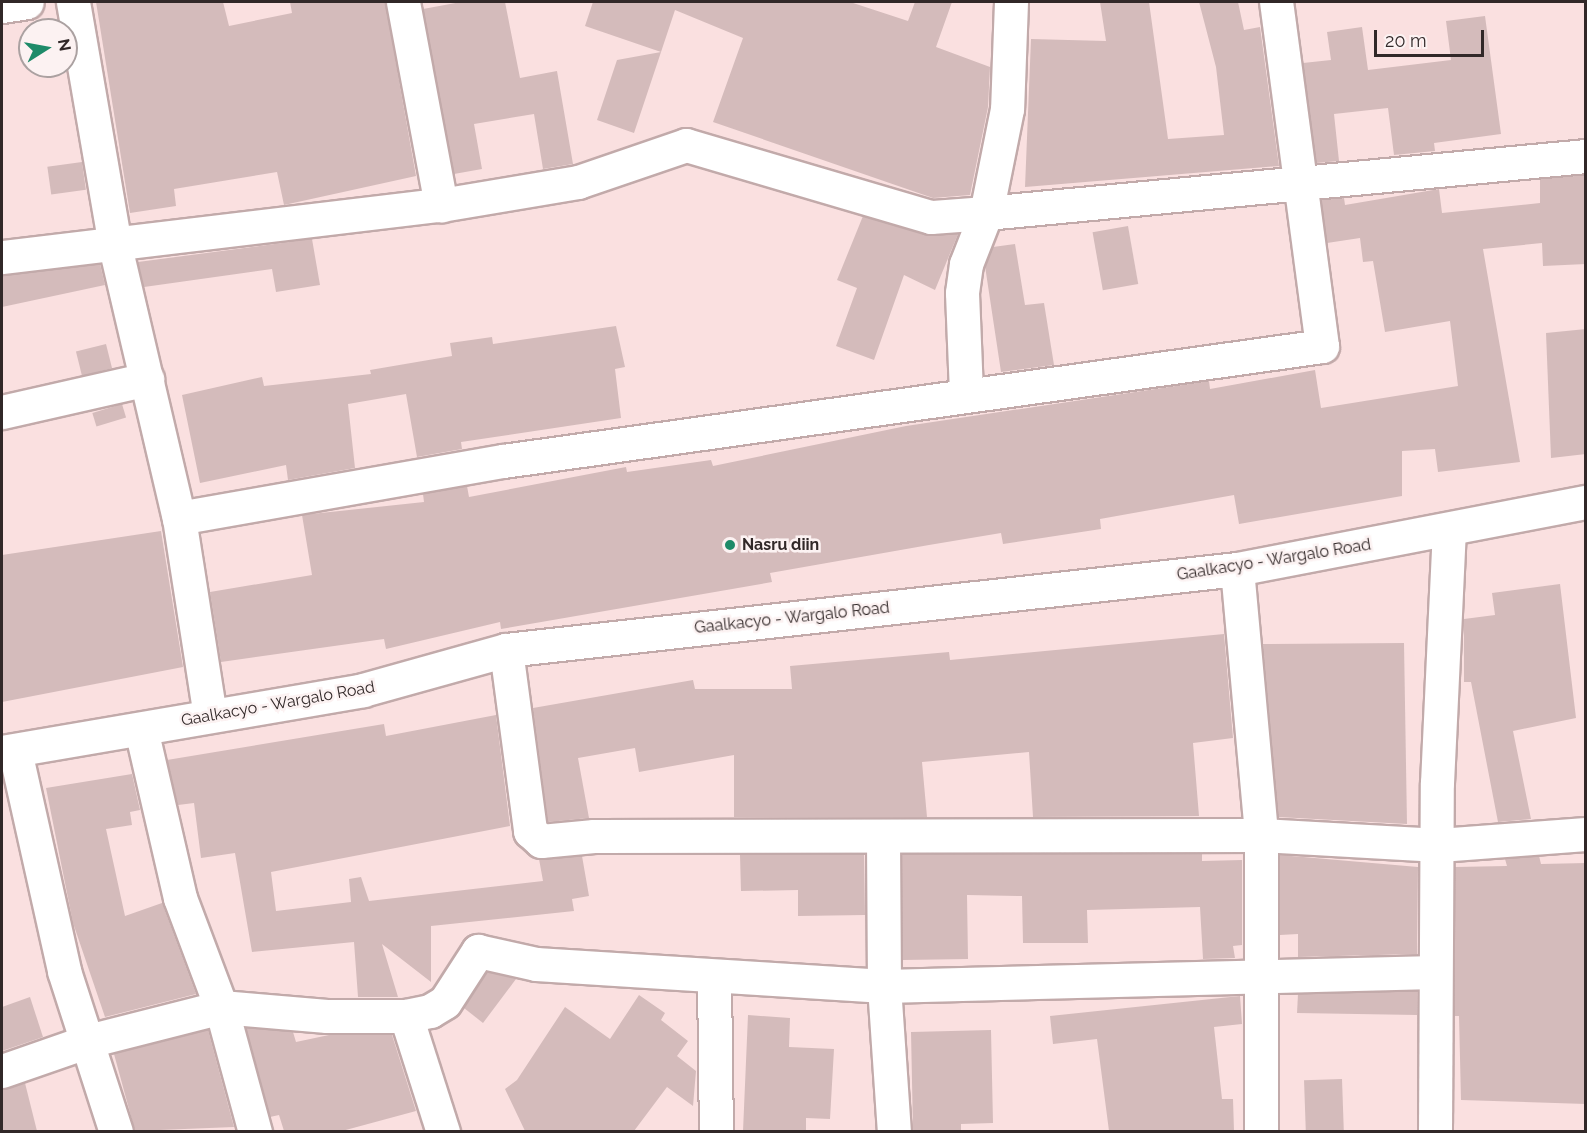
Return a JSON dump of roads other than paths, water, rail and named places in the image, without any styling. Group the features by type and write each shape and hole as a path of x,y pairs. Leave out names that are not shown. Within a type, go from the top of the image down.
{"street":[{"path":"2,6 27,2"},
{"path":"73,2 115,246 179,518 210,715"},
{"path":"403,2 441,205"},
{"path":"966,394 962,294 966,264 986,213 1007,109 1011,2"},
{"path":"179,518 503,461 966,394 1322,346 1276,2"},
{"path":"2,257 115,246 441,205 578,182 686,145 931,217 1302,186 1418,168 1586,156"},
{"path":"2,412 147,379"},
{"name":"Gaalkacyo - Wargalo Road","path":"8,751 363,690 506,650 1237,569 1449,532 1586,502"},
{"path":"1435,1131 1435,972 1439,845 1437,783 1449,532"},
{"path":"1237,569 1261,835 1264,973 1262,1131"},
{"path":"506,650 530,831 541,841 594,836 884,840 1261,835 1439,845 1586,834"},
{"path":"141,729 180,898 221,1007 255,1131"},
{"path":"8,751 51,917 116,1131"},
{"path":"884,840 884,986 894,1131"},
{"path":"2,1071 88,1041 221,1007 406,1016 445,1002 478,951 536,964 884,986 1264,973 1435,972"},
{"path":"714,976 716,1131"},
{"path":"406,1016 443,1131"}],"place":[{"name":"Nasru diin","path":"730,545"}]}
